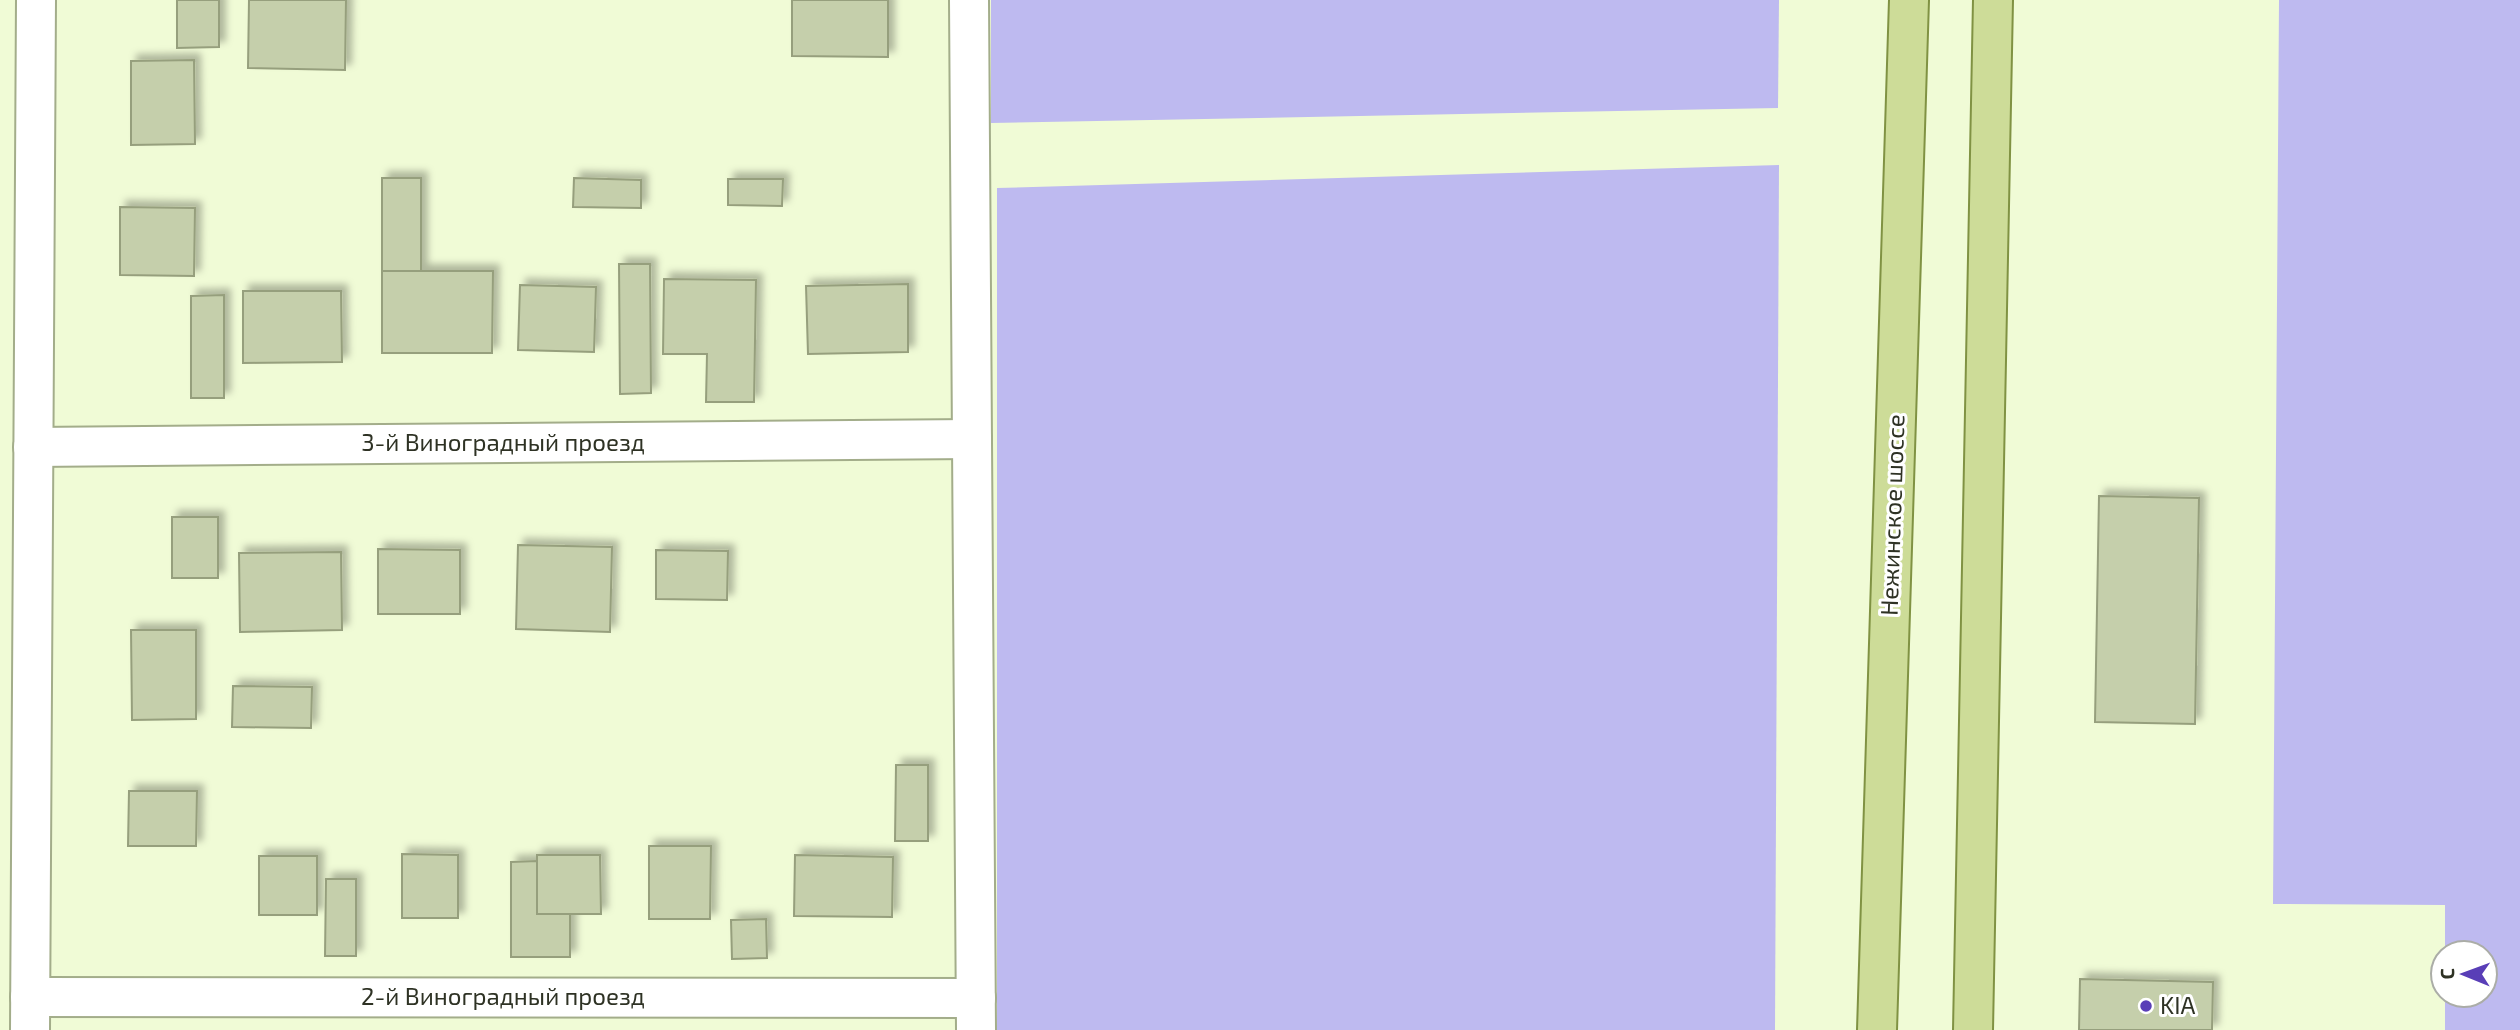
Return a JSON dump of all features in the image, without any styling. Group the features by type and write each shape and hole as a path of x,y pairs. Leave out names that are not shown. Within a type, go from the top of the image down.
{"main road":[{"name":"Нежинское шоссе","path":"1877,1030 1909,0"},
{"path":"1973,1030 1993,0"}],"street":[{"path":"30,1013 36,0"},
{"path":"969,0 976,1014"},
{"name":"3-й Виноградный проезд","path":"33,447 972,439"},
{"name":"2-й Виноградный проезд","path":"30,1013 976,1014"}],"shaded area":[{"path":"991,0 1779,0 1778,108 991,123"},
{"path":"2279,0 2520,0 2520,1030 2445,1030 2445,1009 2499,1009 2499,939 2445,939 2445,905 2273,904"},
{"path":"1779,165 1775,1030 997,1030 997,188"}],"building":[{"path":"177,0 219,0 219,47 177,48"},
{"path":"249,0 346,0 345,70 248,68"},
{"path":"792,0 888,0 888,57 792,56"},
{"path":"194,60 195,144 131,145 131,61"},
{"path":"382,178 421,178 421,271 382,271"},
{"path":"574,178 641,180 641,208 573,207"},
{"path":"728,179 783,179 782,206 728,205"},
{"path":"120,207 195,208 194,276 120,275"},
{"path":"619,264 650,264 651,393 620,394"},
{"path":"382,271 493,271 492,353 382,353"},
{"path":"664,279 756,280 754,402 706,402 707,354 663,354"},
{"path":"908,284 908,352 808,354 806,286"},
{"path":"520,285 596,287 594,352 518,350"},
{"path":"243,291 341,291 342,362 243,363"},
{"path":"224,295 224,398 191,398 191,296"},
{"path":"2099,496 2199,498 2195,724 2095,722"},
{"path":"172,517 218,517 218,578 172,578"},
{"path":"518,545 612,547 610,632 516,629"},
{"path":"378,549 460,550 460,614 378,614"},
{"path":"656,550 728,551 727,600 656,599"},
{"path":"341,552 342,630 240,632 239,553"},
{"path":"131,630 196,630 196,719 132,720"},
{"path":"233,686 312,687 311,728 232,727"},
{"path":"896,765 928,765 928,841 895,841"},
{"path":"129,791 197,791 196,846 128,846"},
{"path":"649,846 711,846 710,919 649,919"},
{"path":"402,854 458,855 458,918 402,918"},
{"path":"537,855 600,855 601,914 537,914"},
{"path":"795,855 893,857 892,917 794,916"},
{"path":"259,856 317,856 317,915 259,915"},
{"path":"537,861 537,914 570,914 570,957 511,957 511,862"},
{"path":"326,879 356,879 356,956 325,956"},
{"path":"766,919 767,958 732,959 731,920"},
{"name":"KIA","path":"2080,979 2213,982 2212,1030 2079,1030"}],"place":[{"name":"KIA","path":"2146,1006"}]}
